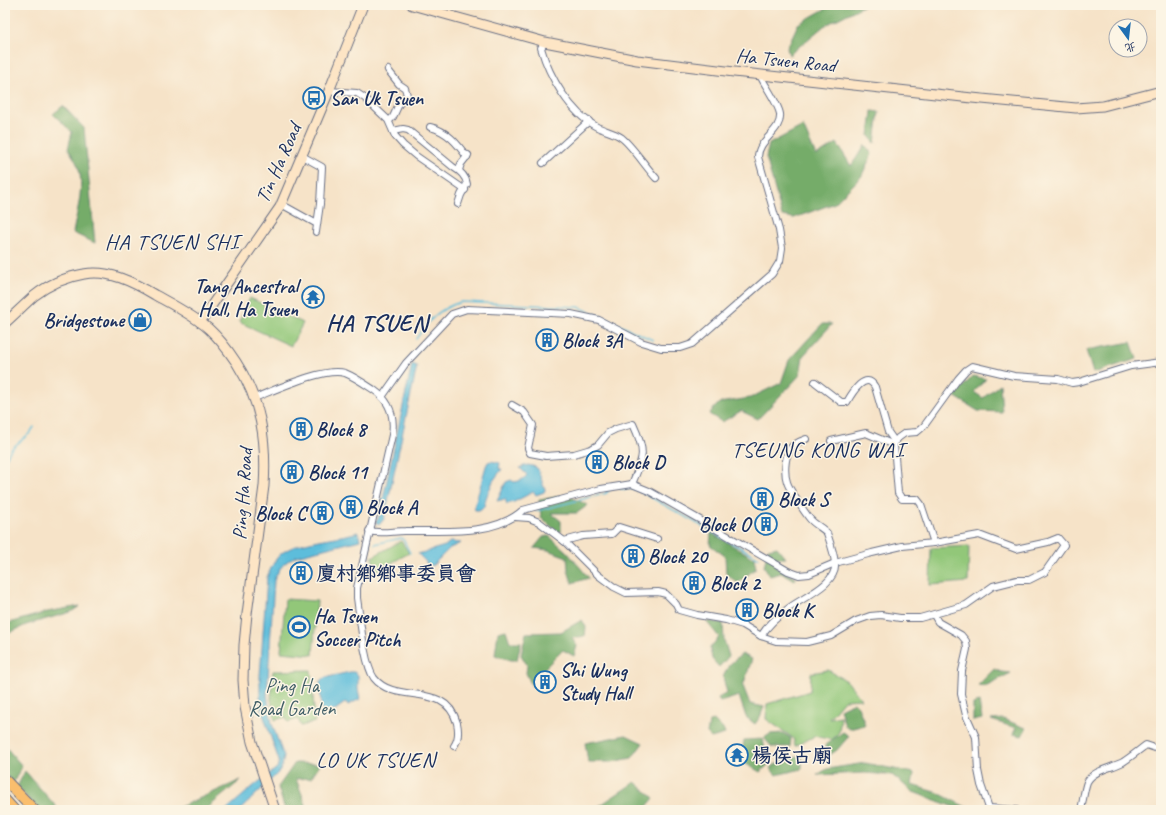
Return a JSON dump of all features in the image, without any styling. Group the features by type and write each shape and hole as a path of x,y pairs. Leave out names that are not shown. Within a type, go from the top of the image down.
{"main road":[{"path":"5,780 34,810"},
{"path":"5,800 14,810"}],"street":[{"name":"Tin Ha Road","path":"200,322 267,227 281,204 329,91 363,5"},
{"name":"Ha Tsuen Road","path":"412,5 545,42 637,60 760,75 1076,108 1103,106 1161,91"},
{"path":"545,42 541,48 544,60 553,79 569,102 580,115 596,127 615,134 623,139 656,178"},
{"path":"388,70 399,84 406,88 407,95 399,104 393,117 389,121"},
{"path":"382,397 406,363 452,314 467,309 571,314 599,320 641,342 661,348 680,348 692,344 772,274 780,261 782,248 779,230 758,157 760,146 779,125 780,113 760,75"},
{"path":"329,91 357,93 366,99 389,121 393,131 403,145 416,156 465,190"},
{"path":"543,163 589,121"},
{"path":"430,127 439,129 458,145 467,156 461,164 459,170"},
{"path":"393,131 403,129 408,130 452,167 459,170 467,180 467,184 458,204"},
{"path":"302,156 322,166 316,232"},
{"path":"281,204 317,224"},
{"name":"Ping Ha Road","path":"5,323 35,296 53,284 85,274 97,273 109,275 136,285 152,293 200,322 219,339 233,357 245,377 254,398 262,424 265,465 264,486 245,637 243,680 245,707 249,728 275,810"},
{"path":"895,443 898,438 905,433 917,432 924,426 958,379 972,366 1014,376 1058,379 1072,383 1131,366 1161,362"},
{"path":"254,398 320,374 332,372 345,373 352,376 382,397 391,411 394,419 394,427 358,577 357,593 368,666 376,680 387,688 396,692 430,696 443,702 452,713 457,724 458,741 454,746"},
{"path":"815,382 841,402 847,402 857,386 863,382 869,380 871,381 875,387 888,432 895,443 898,493 902,499 917,499 921,504 934,543"},
{"path":"512,405 524,412 533,425 528,448 530,453 546,456 574,454 591,449 598,445 608,433 633,424 641,444 643,454 641,464 632,484"},
{"path":"832,441 866,433 895,443"},
{"path":"761,636 770,624 789,608 827,582 834,571 835,564 827,533 810,519 787,482 785,468 789,450 799,441 806,439"},
{"path":"369,531 376,533 473,530 515,518 529,518 539,522 564,541 598,576 626,593 658,592 666,594 676,604 679,610 743,625 761,636 776,641 807,642 830,636 856,621 870,616 881,615 900,618 920,618 966,605 993,586 1017,580 1029,580 1045,572 1064,545 1058,538 1048,542 1016,549 979,535 886,550 835,564 809,574 799,575 794,574 650,491 632,484 601,489 523,510 515,518"},
{"path":"564,541 583,536 612,534 620,527 657,539"},
{"path":"934,615 938,622 961,635 966,641 967,649 962,671 961,694 966,715 976,737 978,770 989,808 1016,810"},
{"path":"1080,810 1088,782 1091,777 1122,762 1146,745 1161,750"}],"green space":[{"path":"832,5 865,5 824,26 789,55 787,48 798,24"},
{"path":"63,106 84,128 95,243 73,233 80,196 81,181 78,167 68,149 72,132 53,114"},
{"path":"872,111 879,112 875,143 869,136"},
{"path":"803,126 816,156 837,143 851,166 865,145 872,154 861,177 835,203 794,218 782,216 766,157 769,144"},
{"path":"250,298 303,323 291,346 239,322"},
{"path":"822,324 832,324 803,356 800,375 758,419 741,411 722,422 709,414 719,403 750,398 781,383 789,360"},
{"path":"1131,342 1137,359 1093,373 1086,350"},
{"path":"973,376 986,379 974,392 983,398 1000,384 1002,412 978,411 954,396"},
{"path":"566,495 588,505 577,513 551,513 561,521 561,532 556,531 541,517 539,500"},
{"path":"711,533 754,558 756,568 738,583 726,574 725,556 710,545"},
{"path":"549,536 567,552 589,578 572,583 568,570 567,557 548,550 534,548 543,537"},
{"path":"401,541 409,553 375,572 372,557"},
{"path":"969,546 968,582 930,585 931,548"},
{"path":"777,547 786,558 777,558 776,567 795,578 794,580 782,573 770,576 764,566 768,549"},
{"name":"Ha Tsuen Soccer Pitch","path":"285,599 317,601 313,655 281,652"},
{"path":"80,606 71,612 26,625 5,635 5,625 9,623 47,612"},
{"path":"582,620 586,627 585,636 572,638 577,646 574,656 563,650 544,669 545,683 532,686 526,673 527,665 521,655 526,633 561,632"},
{"path":"706,621 723,623 724,640 729,656 719,667 712,659 710,648 719,637"},
{"path":"506,630 510,642 521,642 517,660 511,660 495,655 498,632"},
{"path":"742,654 752,659 743,686 750,704 764,707 755,724 746,717 739,696 720,702 718,698 727,693 723,677 729,665"},
{"path":"994,669 1001,672 1011,673 985,686 978,685"},
{"name":"Ping Ha Road Garden","path":"311,670 315,722 301,726 298,719 288,722 286,717 275,720 271,699 273,671"},
{"path":"828,670 847,681 861,699 844,700 829,718 841,716 839,732 832,740 815,736 795,746 793,738 766,719 767,704 810,691 811,673"},
{"path":"854,702 858,706 865,725 849,729 845,726 840,709"},
{"path":"979,702 982,719 973,721 973,704"},
{"path":"1003,719 1026,728 1022,736 1013,734 1016,728 991,720"},
{"path":"714,720 723,729 725,734 711,738 707,734 709,722"},
{"path":"843,732 849,736 837,750 828,756 825,745"},
{"path":"783,733 791,738 790,747 772,747 764,738 770,734"},
{"path":"626,735 643,743 632,758 612,762 588,762 585,743"},
{"path":"763,739 768,765 760,772 741,761 744,740"},
{"path":"5,746 22,766 13,783 5,774"},
{"path":"802,757 802,769 776,775 770,768 786,758"},
{"path":"295,763 320,764 311,778 296,779 308,810 285,810 278,787"},
{"path":"865,763 914,773 912,785 938,793 972,810 951,806 913,792 892,775 864,773 817,775 827,769"},
{"path":"25,771 59,810 39,810 17,787"},
{"path":"241,780 205,810 173,810"},
{"path":"635,782 654,798 644,810 593,810"}],"water":[{"path":"412,364 417,366 384,519 379,525 375,522 380,513"},
{"path":"491,461 500,463 499,469 502,469 493,481 484,507 479,510 475,510 474,508 486,466 488,462"},
{"path":"528,465 536,467 538,470 545,490 544,492 536,495 533,492 507,504 505,499 497,501 506,482 511,480 514,482 520,481 527,475 520,468"},
{"path":"358,532 360,540 296,556 282,566 274,580 267,695 272,724 284,757 281,770 240,810 226,810 277,768 279,761 260,705 260,676 267,577 271,567 279,555 298,545"},
{"path":"450,542 461,543 450,548 433,565 427,565 418,554 445,546"},
{"path":"354,672 358,675 360,699 348,705 346,702 335,710 324,712 321,709 320,682 324,678"}],"waterway":[{"path":"416,339 425,326 441,311 461,302 579,307 653,340"},
{"path":"5,460 11,449 30,433 34,427"},
{"path":"620,489 636,489 759,558"},
{"path":"536,511 607,493 606,491 609,491"},
{"path":"375,544 401,538 403,539 410,553"}],"place":[{"name":"San Uk Tsuen","path":"314,98"},
{"name":"Tang Ancestral Hall, Ha Tsuen","path":"313,297"},
{"name":"Bridgestone","path":"140,320"},
{"name":"Block 3A","path":"547,340"},
{"name":"Block 8","path":"301,429"},
{"name":"Block D","path":"597,462"},
{"name":"Block 11","path":"292,472"},
{"name":"Block S","path":"762,499"},
{"name":"Block A","path":"351,507"},
{"name":"Block C","path":"322,513"},
{"name":"Block O","path":"766,524"},
{"name":"Block 20","path":"633,556"},
{"name":"廈村鄉鄉事委員會","path":"301,573"},
{"name":"Block 2","path":"694,583"},
{"name":"Block K","path":"747,610"},
{"name":"Ha Tsuen Soccer Pitch","path":"299,627"},
{"name":"Shi Wung Study Hall","path":"545,682"},
{"name":"楊侯古廟","path":"737,755"}],"district":[{"name":"HA TSUEN SHI","path":"172,241"},
{"name":"HA TSUEN","path":"377,323"},
{"name":"TSEUNG KONG WAI","path":"818,449"},
{"name":"LO UK TSUEN","path":"376,759"}]}
